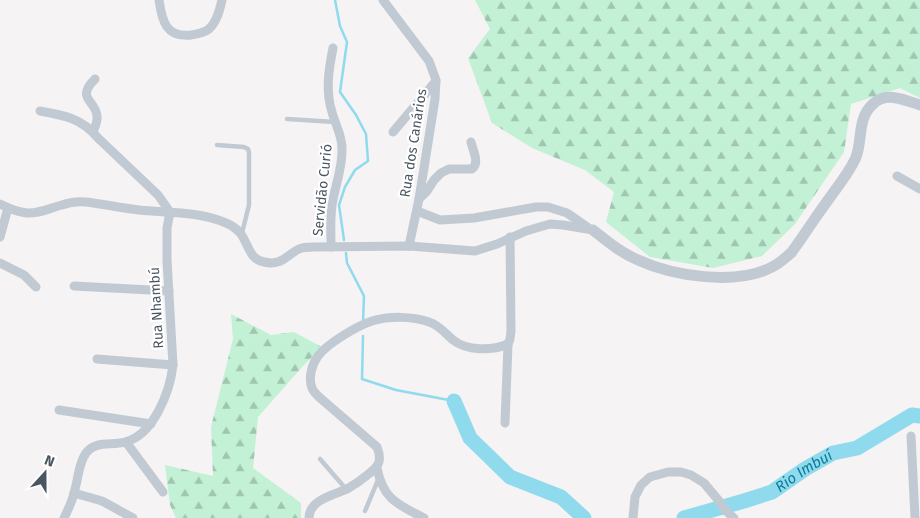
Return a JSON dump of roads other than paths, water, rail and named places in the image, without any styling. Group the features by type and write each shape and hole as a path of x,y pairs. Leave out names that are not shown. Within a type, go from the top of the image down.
{"street":[{"path":"160,0 162,17 166,27 173,33 184,36 199,34 210,28 215,21 222,0"},
{"name":"Rua dos Canários","path":"383,0 428,61 436,80 435,99 419,199 409,246"},
{"name":"Servidão Curió","path":"331,247 332,207 342,159 342,140 331,110 328,80 333,48"},
{"path":"93,132 98,116 87,97 86,91 95,79"},
{"path":"393,132 436,80"},
{"path":"417,211 440,220 474,218 536,207 548,207 567,213 637,260 687,274 720,278 742,276 772,267 791,253 850,168 857,155 860,129 866,112 872,104 880,99 896,98 920,105"},
{"path":"40,111 66,116 93,132 158,195 170,212"},
{"path":"419,199 427,192 441,172 449,169 472,169 475,167 476,160 471,142"},
{"path":"898,176 920,189"},
{"path":"0,236 4,206 29,213 78,202 170,212 225,222 241,234 249,251 254,256 260,261 273,264 282,261 292,253 303,248 409,246 475,251 497,244 526,231 550,224 593,230"},
{"name":"Rua Nhambú","path":"64,518 86,454 98,444 126,442 139,436 151,424 168,389 173,365 166,244 170,212"},
{"path":"505,423 508,344 511,331 510,238"},
{"path":"0,264 24,275 36,287"},
{"path":"74,286 169,291"},
{"path":"424,518 394,501 386,493 377,468 381,456 377,447 319,397 312,388 311,372 316,358 324,349 341,337 372,321 386,318 417,319 430,322 438,326 459,344 467,347 490,349 508,344"},
{"path":"98,359 173,365"},
{"path":"60,410 151,424"},
{"path":"911,436 915,518"},
{"path":"126,442 163,492"},
{"path":"309,518 313,507 319,501 359,482 377,468"},
{"path":"633,518 635,497 641,485 650,477 668,472 681,472 691,475 704,483 725,510 734,518"},
{"path":"74,493 102,501 133,518"}],"lane":[{"path":"287,119 335,122"},
{"path":"217,145 244,147 249,152 248,205 241,234"},
{"path":"320,459 346,489"},
{"path":"364,511 379,477"}],"waterway":[{"path":"335,0 340,26 347,42 340,92 366,134 368,161 355,170 345,187 339,205 344,240"},
{"path":"346,253 347,263 364,296 363,322"},
{"path":"363,336 362,379 396,390 454,401"},
{"name":"Rio Imbuí","path":"454,401 470,438 510,477 561,497 584,518"},
{"name":"Rio Imbuí","path":"684,518 772,492 805,469 833,453 857,448 912,415 920,416"}]}
